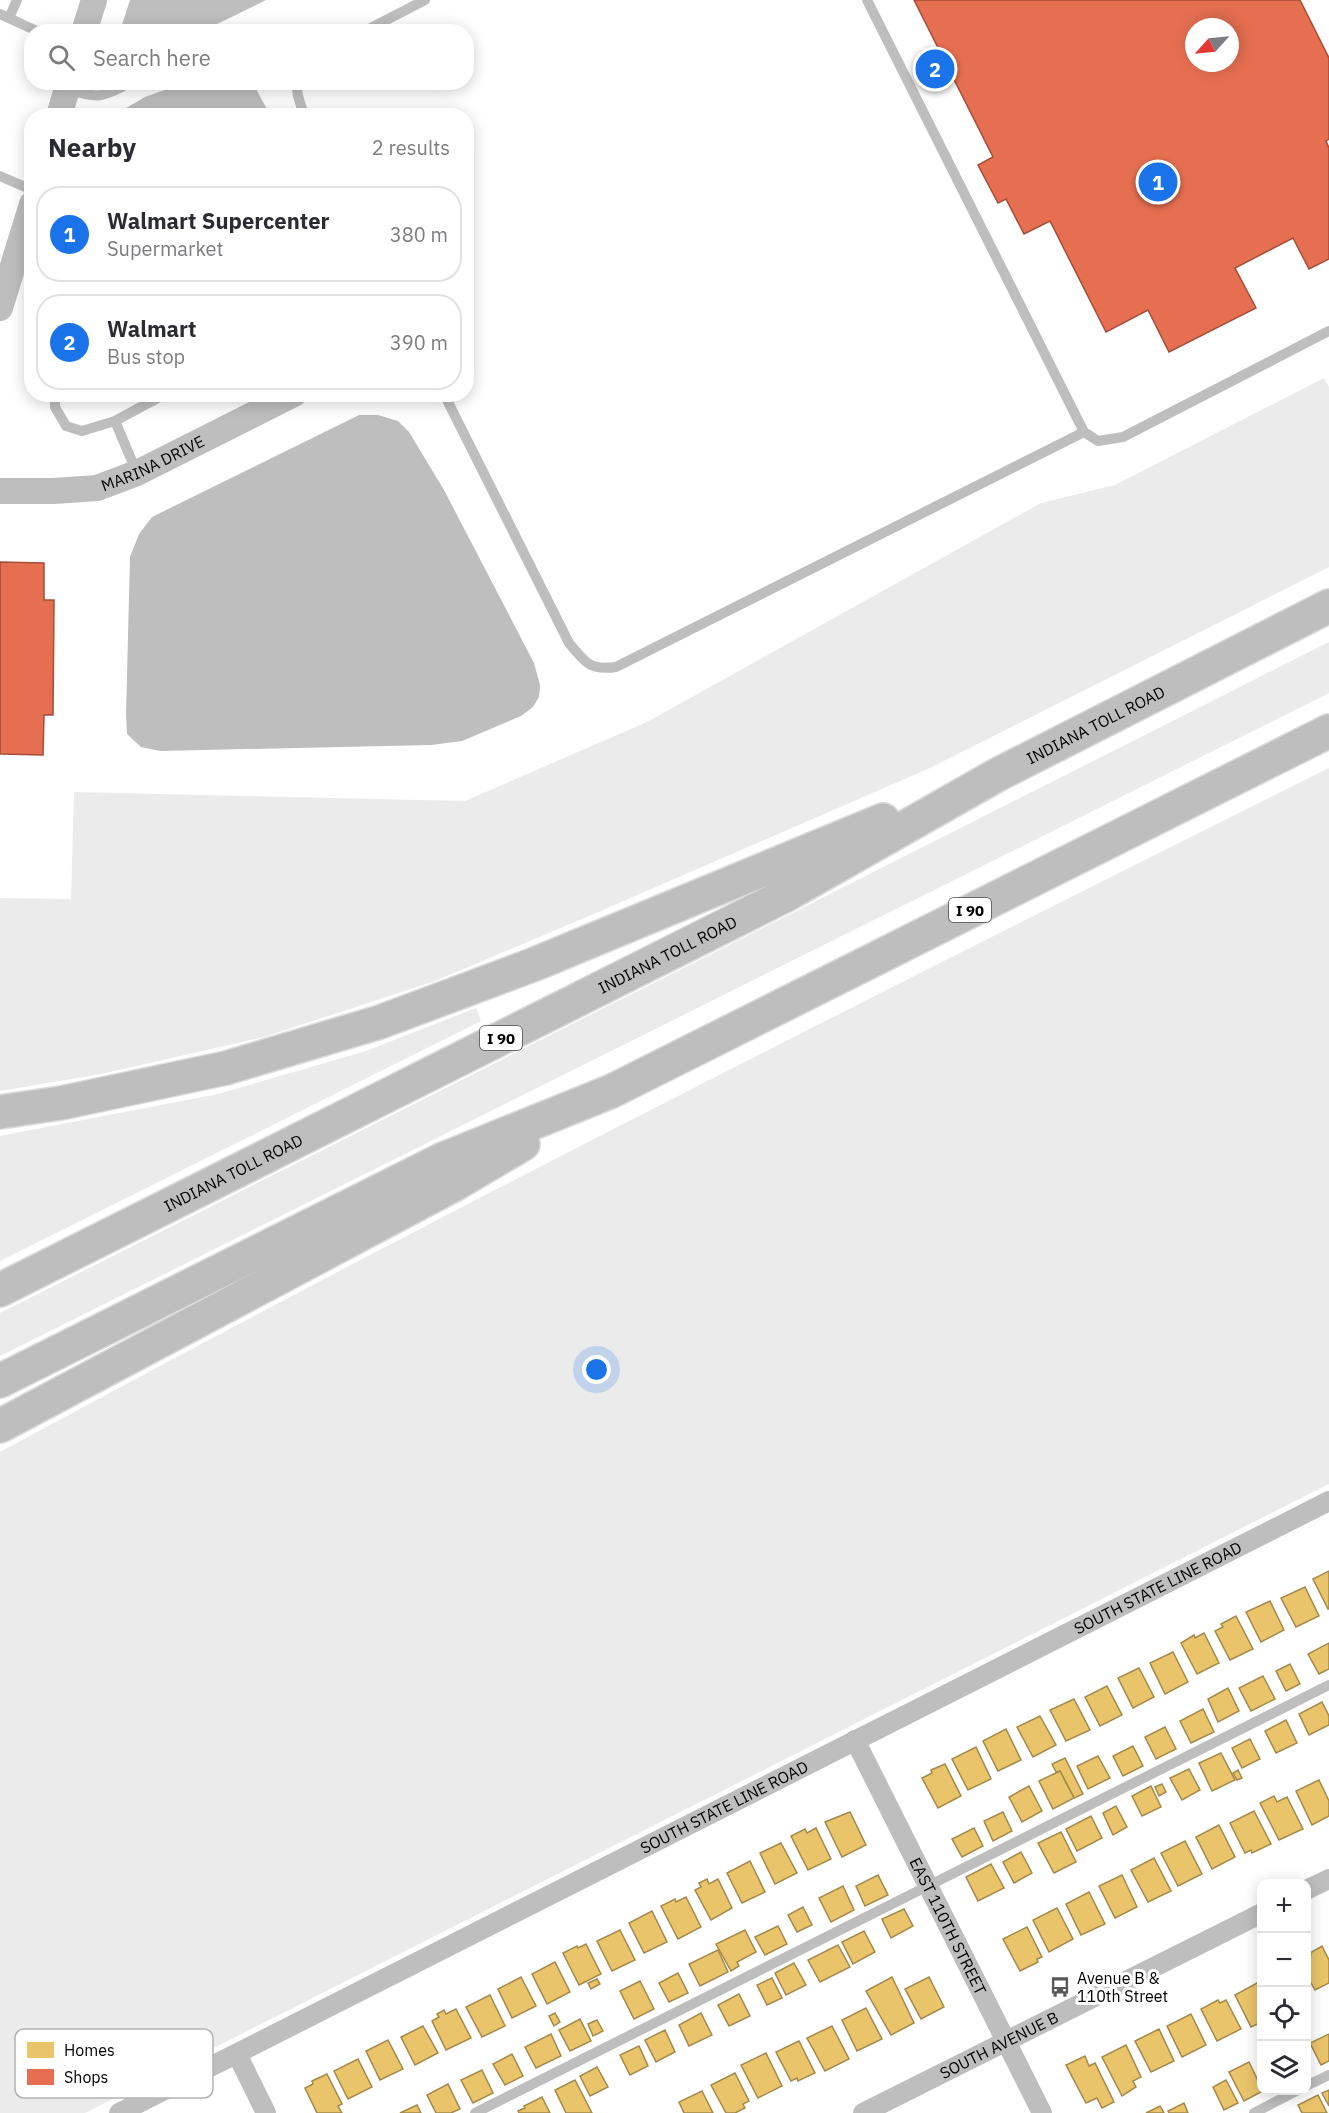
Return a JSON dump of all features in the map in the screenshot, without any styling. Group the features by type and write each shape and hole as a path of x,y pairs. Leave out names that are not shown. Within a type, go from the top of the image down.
{"highway":[{"name":"INDIANA TOLL ROAD","path":"0,1290 786,895 997,775 1329,606"},
{"name":"I 90","path":"0,1381 441,1160 612,1091 1329,731"},
{"path":"0,1112 61,1103 226,1068 380,1022 535,964 771,865 997,775"},
{"path":"0,1426 457,1183 612,1091"}],"street":[{"path":"86,24 94,0"},
{"path":"61,108 67,90"},
{"path":"0,308 24,230"},
{"name":"MARINA DRIVE","path":"0,491 64,491 97,488 137,473 278,402"},
{"name":"SOUTH STATE LINE ROAD","path":"213,2066 1329,1501"},
{"name":"EAST 110TH STREET","path":"855,1740 1042,2113"},
{"path":"1311,1888 1329,1879"},
{"name":"SOUTH AVENUE B","path":"863,2113 1257,1916"},
{"path":"237,2054 266,2113"},
{"name":"SOUTH STATE LINE ROAD","path":"119,2113 149,2098"}],"lane":[{"path":"17,0 4,16 24,25"},
{"path":"378,24 425,0"},
{"path":"867,0 1084,432 1098,441 1123,437 1329,331"},
{"path":"76,90 89,96 102,96 114,90"},
{"path":"297,90 302,108"},
{"path":"0,176 24,186"},
{"path":"55,402 55,407 66,426 82,431 115,421 150,402"},
{"path":"448,402 570,643 580,657 591,666 602,669 616,667 627,662 1084,432"},
{"path":"115,421 137,473"},
{"path":"475,2113 1329,1684"},
{"path":"1311,2084 1329,2075"},
{"path":"1254,2113 1290,2095"}],"shaded area":[{"path":"130,0 266,0 217,24 122,24"},
{"path":"164,90 257,90 266,108 126,108 145,97"},
{"path":"1324,378 1329,387 1329,567 930,768 435,981 264,1037 101,1074 0,1091 0,898 71,899 74,792 465,801 647,722 1041,503 1115,485"},
{"path":"359,415 378,415 398,421 409,432 444,490 534,663 540,685 539,697 533,707 521,716 462,741 431,745 160,751 141,747 127,734 126,715 130,557 139,534 152,517"},
{"path":"1329,642 1329,693 0,1356 0,1313"},
{"path":"1329,768 1329,1484 213,2048 213,2029 15,2029 15,2098 115,2098 85,2113 0,2113 0,1452 330,1276 828,1020"},
{"path":"476,1008 481,1021 0,1261 0,1136 218,1094 366,1051"}],"building: Homes":[{"path":"1329,1571 1329,1609 1328,1609 1313,1579"},
{"path":"1305,1587 1319,1616 1296,1627 1281,1598"},
{"path":"1270,1601 1284,1630 1261,1642 1246,1612"},
{"path":"1236,1616 1253,1649 1230,1660 1215,1631 1223,1627 1221,1624"},
{"path":"1204,1633 1219,1663 1197,1674 1181,1643 1194,1635 1195,1638"},
{"path":"1329,1643 1329,1669 1319,1674 1308,1654"},
{"path":"1173,1652 1188,1682 1165,1694 1150,1663"},
{"path":"1290,1664 1300,1684 1286,1691 1276,1671"},
{"path":"1139,1668 1154,1697 1133,1708 1118,1678"},
{"path":"1263,1676 1275,1699 1251,1711 1239,1688"},
{"path":"1107,1686 1122,1715 1100,1726 1085,1697"},
{"path":"1228,1688 1239,1711 1218,1722 1208,1699"},
{"path":"1074,1699 1090,1730 1066,1741 1050,1710"},
{"path":"1322,1702 1329,1716 1329,1725 1309,1735 1299,1714"},
{"path":"1203,1709 1214,1732 1191,1743 1180,1721"},
{"path":"1040,1716 1056,1745 1033,1757 1017,1727"},
{"path":"1286,1720 1297,1743 1276,1753 1265,1731"},
{"path":"1165,1727 1176,1749 1156,1759 1145,1737"},
{"path":"1006,1729 1021,1760 998,1771 983,1741"},
{"path":"1250,1739 1260,1759 1242,1768 1232,1748"},
{"path":"1133,1746 1143,1766 1123,1776 1113,1756"},
{"path":"976,1747 991,1779 968,1790 952,1759"},
{"path":"1221,1753 1235,1780 1212,1791 1199,1763"},
{"path":"1098,1756 1110,1778 1088,1789 1077,1766"},
{"path":"1065,1758 1083,1794 1074,1798 1060,1771 1056,1772 1052,1764"},
{"path":"945,1764 961,1796 938,1808 922,1778 932,1773 931,1770"},
{"path":"1189,1769 1200,1790 1182,1800 1170,1778"},
{"path":"1238,1770 1242,1778 1237,1780 1233,1773"},
{"path":"1060,1771 1074,1798 1053,1809 1039,1781"},
{"path":"1319,1780 1329,1801 1329,1816 1312,1825 1296,1791"},
{"path":"1162,1784 1166,1792 1159,1796 1155,1787"},
{"path":"1029,1786 1042,1811 1022,1822 1009,1797"},
{"path":"1151,1786 1161,1807 1142,1816 1132,1796"},
{"path":"1274,1796 1277,1802 1287,1797 1303,1829 1279,1840 1260,1803"},
{"path":"1116,1806 1127,1827 1113,1835 1103,1813"},
{"path":"1254,1811 1271,1844 1252,1853 1251,1850 1245,1853 1230,1823"},
{"path":"850,1812 866,1845 842,1857 825,1822"},
{"path":"1003,1812 1012,1831 993,1841 984,1821"},
{"path":"1091,1816 1102,1838 1077,1851 1066,1829"},
{"path":"1219,1825 1235,1857 1212,1869 1196,1837"},
{"path":"816,1828 831,1859 808,1870 791,1836 805,1829 807,1833"},
{"path":"974,1828 983,1846 962,1857 952,1839"},
{"path":"1061,1832 1076,1862 1054,1873 1038,1843"},
{"path":"1185,1841 1202,1874 1178,1886 1161,1853"},
{"path":"781,1843 797,1873 775,1884 760,1853"},
{"path":"1021,1852 1032,1873 1014,1883 1003,1862"},
{"path":"1154,1858 1171,1891 1148,1902 1131,1870"},
{"path":"750,1861 765,1892 742,1903 727,1873"},
{"path":"991,1864 1004,1888 978,1901 966,1877"},
{"path":"878,1875 888,1895 865,1906 856,1886"},
{"path":"1122,1875 1137,1907 1115,1918 1099,1886"},
{"path":"707,1879 709,1884 718,1879 732,1908 711,1920 695,1890 701,1887 699,1883"},
{"path":"843,1886 854,1910 831,1922 819,1898"},
{"path":"1089,1892 1105,1924 1081,1935 1066,1904"},
{"path":"686,1897 701,1927 678,1939 661,1906 675,1899 676,1902"},
{"path":"803,1907 812,1925 797,1932 788,1915"},
{"path":"1057,1908 1073,1939 1049,1952 1033,1920"},
{"path":"904,1909 913,1926 891,1938 882,1919"},
{"path":"652,1911 667,1942 644,1953 629,1923"},
{"path":"778,1926 787,1944 765,1955 755,1937"},
{"path":"1027,1927 1042,1957 1037,1959 1038,1962 1020,1971 1003,1939"},
{"path":"620,1930 635,1960 612,1971 597,1941"},
{"path":"745,1930 756,1952 737,1962 739,1966 731,1971 716,1944"},
{"path":"864,1931 875,1952 853,1964 842,1942"},
{"path":"586,1944 601,1974 579,1985 563,1953"},
{"path":"838,1945 850,1967 820,1982 808,1960"},
{"path":"1322,1946 1329,1960 1329,1983 1315,1990 1311,1983 1311,1952"},
{"path":"718,1950 728,1972 700,1986 689,1964"},
{"path":"555,1962 570,1992 547,2004 532,1974"},
{"path":"794,1963 806,1985 786,1995 775,1973"},
{"path":"678,1973 688,1993 669,2002 659,1983"},
{"path":"521,1977 536,2006 512,2018 498,1989"},
{"path":"892,1977 914,2023 891,2035 866,1991"},
{"path":"929,1977 944,2007 921,2019 905,1989"},
{"path":"772,1978 782,1998 767,2005 757,1985"},
{"path":"597,1979 600,1984 591,1989 588,1983"},
{"path":"640,1981 654,2009 634,2019 620,1991"},
{"path":"1257,1983 1257,2024 1251,2027 1235,1995"},
{"path":"739,1994 750,2016 729,2026 718,2005"},
{"path":"490,1995 505,2026 482,2037 466,2007"},
{"path":"1218,2000 1220,2003 1226,2000 1241,2029 1217,2041 1201,2009"},
{"path":"866,2008 882,2039 857,2051 842,2020"},
{"path":"456,2009 471,2038 446,2050 432,2021 444,2010 446,2014"},
{"path":"555,2013 560,2022 554,2026 549,2016"},
{"path":"701,2013 712,2035 689,2046 679,2025"},
{"path":"1191,2014 1206,2045 1182,2057 1167,2026"},
{"path":"580,2019 591,2041 570,2051 559,2030"},
{"path":"597,2020 603,2031 593,2036 588,2024"},
{"path":"423,2026 438,2053 415,2065 401,2037"},
{"path":"832,2026 849,2059 825,2071 807,2038"},
{"path":"1159,2029 1174,2061 1151,2072 1135,2041"},
{"path":"665,2030 675,2052 656,2062 645,2040"},
{"path":"551,2034 561,2056 536,2068 525,2047"},
{"path":"1329,2034 1329,2061 1321,2065 1311,2043"},
{"path":"388,2040 403,2069 380,2080 366,2051"},
{"path":"799,2041 815,2073 798,2081 797,2078 791,2081 776,2052"},
{"path":"1126,2045 1141,2077 1133,2081 1136,2087 1122,2096 1102,2057"},
{"path":"639,2046 648,2066 630,2075 620,2055"},
{"path":"766,2053 782,2086 758,2098 741,2065"},
{"path":"512,2054 523,2076 505,2085 493,2064"},
{"path":"1085,2056 1089,2066 1095,2063 1114,2102 1102,2108 1097,2098 1086,2103 1066,2065"},
{"path":"358,2059 372,2087 348,2099 334,2071"},
{"path":"1249,2062 1257,2079 1257,2094 1244,2101 1229,2072"},
{"path":"597,2067 608,2087 590,2096 580,2076"},
{"path":"482,2070 493,2093 473,2103 461,2080"},
{"path":"735,2073 749,2101 743,2104 745,2108 735,2113 726,2113 711,2085"},
{"path":"327,2074 342,2104 338,2106 342,2113 317,2113 305,2088 313,2084 312,2081"},
{"path":"575,2080 592,2113 566,2113 555,2090"},
{"path":"1226,2080 1238,2103 1224,2110 1213,2087"},
{"path":"448,2084 460,2109 451,2113 436,2113 427,2095"},
{"path":"1329,2090 1329,2106 1322,2093"},
{"path":"702,2091 713,2113 684,2113 679,2102"},
{"path":"1318,2095 1327,2113 1302,2113 1298,2105"},
{"path":"542,2097 550,2113 519,2113 518,2111 525,2108 524,2106"},
{"path":"1184,2103 1188,2113 1169,2113 1168,2111"},
{"path":"417,2105 421,2113 400,2113"},
{"path":"1160,2106 1164,2113 1146,2113"}],"building: Shops":[{"path":"914,0 1300,0 1329,58 1329,139 1326,141 1329,148 1329,259 1309,269 1293,238 1235,268 1256,308 1169,352 1148,310 1106,332 1050,221 1024,234 1006,199 998,203 978,165 993,157"},
{"path":"0,562 44,563 44,600 54,600 53,715 44,715 43,755 0,754"}],"place":[{"name":"Walmart","path":"935,69"},
{"name":"Walmart Supercenter","path":"1158,182"},
{"name":"Avenue B & 110th Street","path":"1060,1987"}]}
